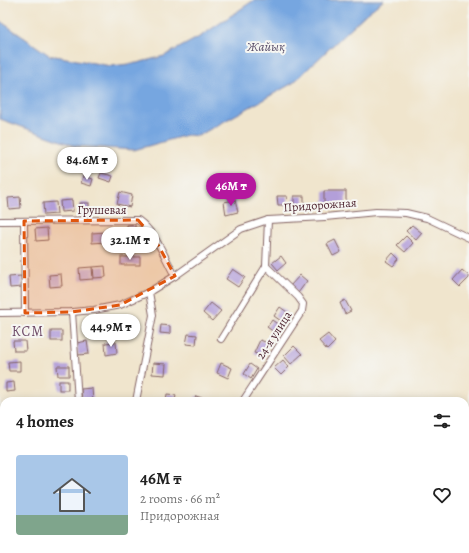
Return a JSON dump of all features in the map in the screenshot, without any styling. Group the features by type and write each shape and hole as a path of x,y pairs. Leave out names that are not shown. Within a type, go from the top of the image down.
{"street":[{"name":"Придорожная","path":"0,313 72,312 120,305 149,292 175,276 241,229 268,220 325,217 376,212 406,213 427,218 469,238"},
{"name":"Грушевая","path":"0,221 138,220 147,227 175,276"},
{"path":"221,339 266,266 268,220"},
{"path":"24,221 26,312"},
{"name":"24-я улица","path":"246,397 302,311 303,304 298,297 266,266"},
{"path":"137,397 153,315 149,292"},
{"path":"72,312 78,397"},
{"path":"0,481 0,553"}],"highlighted area":[{"path":"138,220 156,241 175,276 120,305 72,312 25,313 24,221"}],"water":[{"name":"Жайық","path":"254,0 384,0 367,13 293,83 198,136 187,135 134,150 75,146 0,119 0,21 49,55 111,66 137,63 164,56 201,36"}],"building":[{"path":"101,173 113,176 111,182 99,178"},
{"path":"83,176 93,179 91,186 81,183"},
{"path":"324,191 346,191 346,203 324,204"},
{"path":"120,192 132,195 130,207 117,204"},
{"path":"277,196 287,196 288,205 278,205"},
{"path":"294,196 304,196 304,205 294,205"},
{"path":"20,197 21,208 9,209 8,198"},
{"path":"72,200 73,211 61,212 60,201"},
{"path":"235,200 238,212 226,215 224,202"},
{"path":"56,202 57,214 44,215 43,203"},
{"path":"80,203 89,203 89,215 80,215"},
{"path":"135,224 135,239 127,239 127,225"},
{"path":"412,225 422,233 416,240 406,231"},
{"path":"47,228 48,240 36,241 35,229"},
{"path":"106,232 107,242 92,243 92,233"},
{"path":"406,236 413,243 405,252 397,245"},
{"path":"335,240 341,252 333,256 327,244"},
{"path":"393,253 399,259 393,266 386,261"},
{"path":"281,256 286,263 278,270 272,263"},
{"path":"121,257 140,257 140,265 121,265"},
{"path":"105,266 106,277 94,278 93,267"},
{"path":"92,267 93,279 80,280 79,268"},
{"path":"233,269 245,277 238,287 226,279"},
{"path":"462,270 469,276 469,278 460,287 453,280"},
{"path":"61,274 62,286 50,287 49,275"},
{"path":"300,275 307,281 298,293 290,286"},
{"path":"21,276 22,287 10,288 9,277"},
{"path":"345,300 351,311 345,314 340,303"},
{"path":"211,303 221,311 212,321 203,313"},
{"path":"280,307 287,312 281,321 274,316"},
{"path":"272,320 280,326 275,333 267,327"},
{"path":"161,325 170,326 170,334 160,333"},
{"path":"51,331 62,331 62,341 51,341"},
{"path":"188,334 197,335 196,345 186,344"},
{"path":"328,334 335,342 327,350 319,341"},
{"path":"260,340 268,343 263,356 254,353"},
{"path":"13,341 25,341 26,351 14,351"},
{"path":"87,341 89,354 78,355 77,343"},
{"path":"116,342 117,353 106,355 105,343"},
{"path":"294,346 302,354 291,364 284,356"},
{"path":"283,360 289,367 281,375 274,368"},
{"path":"20,361 20,371 9,371 8,362"},
{"path":"153,363 166,364 165,375 152,374"},
{"path":"221,363 232,368 228,378 217,373"},
{"path":"250,364 257,369 251,379 244,374"},
{"path":"57,366 69,366 69,376 58,376"},
{"path":"59,381 68,381 68,390 59,390"},
{"path":"14,382 15,391 6,392 6,383"},
{"path":"92,388 93,397 82,397 81,389"},
{"path":"167,394 176,395 176,397 167,397"}],"district":[{"name":"КСМ","path":"28,331"}]}
